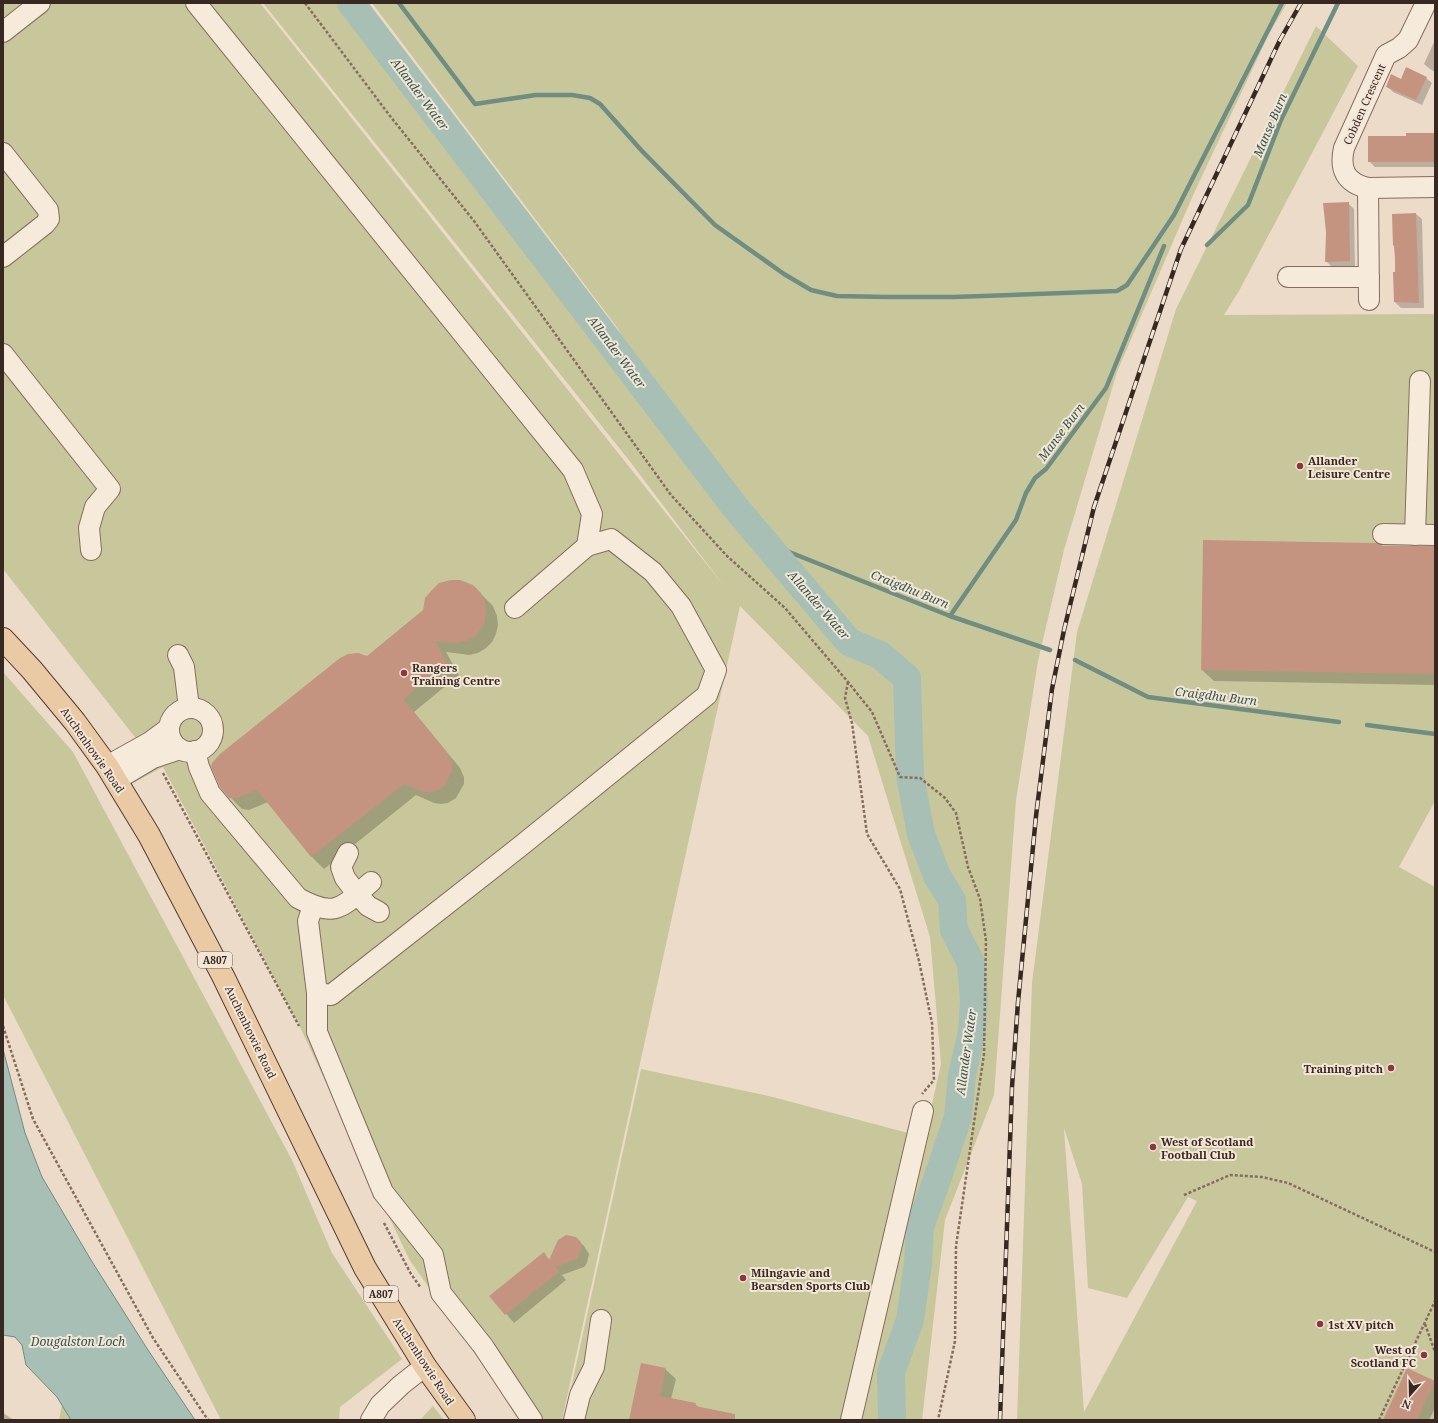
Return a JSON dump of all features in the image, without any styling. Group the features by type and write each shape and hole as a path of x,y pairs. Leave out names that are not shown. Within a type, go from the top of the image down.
{"main road":[{"name":"Auchenhowie Road","path":"3,639 32,670 76,722 111,773 149,835 223,976 365,1268 425,1366 464,1420"}],"street":[{"path":"3,32 40,3"},
{"path":"196,3 573,470 592,514 587,546"},
{"name":"Cobden Crescent","path":"1426,3 1408,40 1399,48 1386,55 1344,148 1342,159 1344,170 1350,181 1360,186 1368,188 1435,187"},
{"path":"3,153 48,210 49,219 45,224 3,257"},
{"path":"1368,188 1369,300"},
{"path":"1288,277 1368,277"},
{"path":"3,354 110,489 95,507 89,528 91,550"},
{"path":"1415,535 1422,382"},
{"path":"1384,534 1435,535"},
{"path":"317,993 331,995 522,845 706,695 716,670 681,606 653,572 611,540 587,546 515,608"},
{"path":"178,655 184,667 189,708"},
{"path":"111,773 153,758 188,750 205,746 209,742 213,732 208,717 200,710 189,708 183,710 174,717 170,728 172,740 188,750 199,767 210,793 298,898 313,906 331,909 344,906 364,888"},
{"path":"111,773 170,728"},
{"path":"348,853 341,866 345,878 364,888 368,906 379,912"},
{"path":"313,906 308,921 317,993 317,1032 383,1192 433,1255 441,1293 483,1346 532,1420"},
{"path":"851,1420 923,1111"},
{"path":"574,1420 580,1395 594,1367 601,1320"},
{"path":"371,1420 380,1405 401,1385 425,1366"}],"path":[{"path":"305,3 390,116 474,221 671,495 727,556 785,608 848,682 872,712 900,777 920,778 944,798 956,813 968,867 980,899 986,941 984,1054 956,1246 955,1341 938,1420"},
{"path":"848,682 845,698 852,724 867,834 900,889 919,961 932,1023 934,1080"},
{"path":"3,1026 33,1119 153,1338 208,1420"},
{"path":"1184,1194 1230,1175 1262,1177 1288,1183 1435,1252"},
{"path":"1379,1420 1435,1301"},
{"path":"1425,1324 1435,1352"}],"green space":[{"path":"3,3 260,3 724,586 628,459 263,3 366,3 672,421 616,326 372,3 1287,3 1269,34 1194,193 1117,372 1064,550 1038,661 1016,800 994,1095 945,1220 922,1420 861,1420 941,1064 930,937 868,736 740,606 562,1420 521,1420 409,1259 299,1025 163,767 133,783 116,753 138,741 3,569"},
{"path":"1316,26 1358,66 1239,291 1224,315 1435,314 1435,801 1399,867 1435,887 1435,1420 1017,1420 1032,983 1077,632 1176,309","holes":["1064,1128 1082,1184 1088,1288 1127,1298 1188,1197 1197,1201 1084,1412"]},
{"path":"3,672 73,752 292,1160 332,1253 402,1359 340,1407 339,1420 221,1420 3,995"},
{"name":"Milngavie and Bearsden Sports Club","path":"641,1069 769,1096 923,1137 859,1420 564,1420"},
{"path":"62,1405 80,1420 59,1420"},
{"path":"433,1406 444,1420 420,1420"}],"water":[{"name":"Dougalston Loch","path":"3,1049 25,1133 42,1177 91,1260 148,1350 195,1420 71,1420 57,1397 26,1365 22,1345 15,1337 3,1335"}],"building":[{"path":"1406,67 1427,77 1416,100 1386,87 1391,74 1401,79"},
{"path":"1406,133 1434,133 1434,162 1368,162 1368,136 1406,136"},
{"path":"1349,202 1350,261 1325,262 1326,232 1323,203"},
{"path":"1416,213 1419,303 1394,302 1393,272 1395,272 1395,258 1392,214"},
{"path":"1203,540 1376,543 1383,546 1435,546 1435,674 1201,670"},
{"path":"451,580 460,580 473,585 481,593 485,603 485,622 474,637 466,641 456,643 435,641 447,663 403,699 449,755 452,764 452,772 444,786 436,791 428,793 404,784 311,857 257,790 237,798 229,798 220,787 211,766 220,754 340,658 348,654 358,653 367,656 423,610 425,598 439,583"},
{"path":"566,1235 576,1237 582,1245 576,1259 555,1267 559,1272 505,1315 489,1296 544,1252 549,1260 558,1240"},
{"path":"641,1363 666,1368 660,1396 696,1403 695,1406 735,1414 735,1420 629,1420"},
{"path":"1407,1368 1435,1381 1417,1420 1383,1420"}],"waterway":[{"name":"Allander Water","path":"351,3 735,507 849,642 880,655 907,678 910,776 921,834 937,876 952,900 954,930 971,963 974,1001 972,1032 962,1075 958,1117 920,1227 918,1264 910,1320 891,1372 892,1420"},
{"path":"399,3 475,104 536,95 572,95 590,98 600,104 642,151 715,225 784,274 811,290 837,296 887,297 954,297 1117,291 1127,285 1174,215 1282,3"},
{"name":"Manse Burn","path":"1207,245 1248,205 1281,120 1338,3"},
{"name":"Manse Burn","path":"950,616 1016,520 1026,493 1035,478 1046,469 1106,388 1164,246"},
{"name":"Craigdhu Burn","path":"764,542 950,616 1050,650"},
{"name":"Craigdhu Burn","path":"1075,660 1148,697 1339,722"},
{"name":"Craigdhu Burn","path":"1367,725 1435,734"}],"railway":[{"path":"1000,1420 1012,1087 1018,1002 1036,816 1052,689 1064,630 1094,507 1181,249 1280,40 1301,3"}],"place":[{"name":"Allander Leisure Centre","path":"1300,466"},
{"name":"Rangers Training Centre","path":"404,673"},
{"name":"Training pitch","path":"1391,1068"},
{"name":"West of Scotland Football Club","path":"1153,1147"},
{"name":"Milngavie and Bearsden Sports Club","path":"743,1278"},
{"name":"1st XV pitch","path":"1320,1324"},
{"name":"West of Scotland FC","path":"1424,1355"}]}
